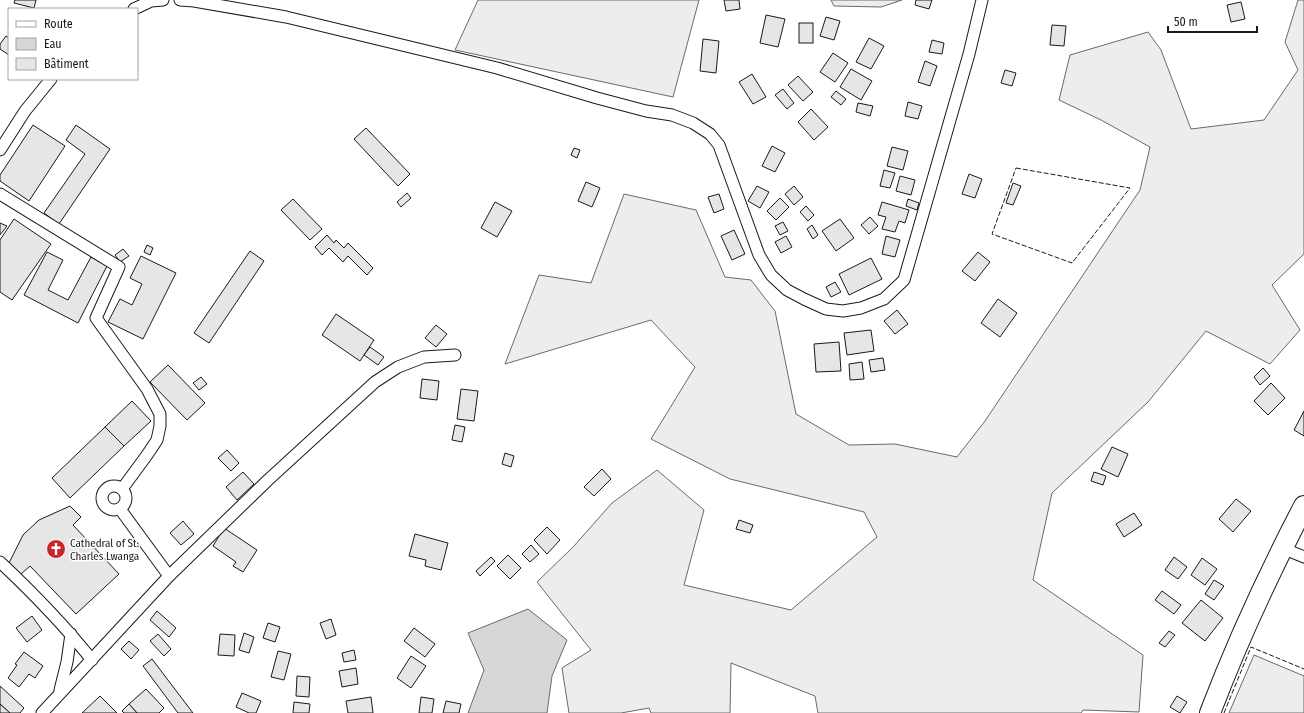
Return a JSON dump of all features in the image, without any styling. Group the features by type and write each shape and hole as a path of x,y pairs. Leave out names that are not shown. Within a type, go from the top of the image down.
{"highway":[{"path":"1210,713 1237,646 1282,548 1304,506"}],"street":[{"path":"136,8 150,1 163,0"},
{"path":"180,0 194,1 301,21 497,68 646,111 672,114 693,123 710,134 719,145 759,255 771,275 787,290 804,299 826,309 843,311 861,308 884,299 904,280 969,54 982,0"},
{"path":"0,150 25,111 50,80"},
{"path":"0,194 119,266 96,318 147,389 160,414 160,426 157,440 122,488"},
{"path":"42,713 169,576 268,480 375,382 398,367 424,357 454,355"},
{"path":"113,486 122,488 126,497 124,506 115,511 106,508 101,499 104,490 113,486"},
{"path":"120,509 169,576"},
{"path":"1282,548 1304,558"},
{"path":"0,562 43,603 92,660"},
{"path":"59,693 66,669 71,634"}],"shaded area":[{"path":"478,0 699,0 673,97 455,50"},
{"path":"831,0 902,0 881,7 834,6"},
{"path":"1298,0 1304,0 1304,254 1272,285 1300,330 1270,364 1206,331 1148,402 1052,493 1033,580 1143,655 1139,712 1083,710 1081,713 818,713 815,696 731,663 730,713 651,713 649,708 621,713 569,713 562,668 591,650 537,582 574,546 612,503 657,470 704,510 684,585 791,610 877,537 864,512 730,479 651,439 695,367 651,320 505,364 539,275 591,283 624,194 696,210 725,277 751,280 775,311 796,414 849,445 895,444 957,457 985,421 1140,190 1150,147 1101,120 1059,100 1070,55 1148,32 1161,50 1191,129 1264,120 1298,70 1285,42"},
{"path":"1254,655 1304,676 1304,713 1229,713"}],"water":[{"path":"528,609 567,640 552,676 547,713 468,713 484,670 468,633"}],"building":[{"path":"15,0 36,0 34,8 14,3"},
{"path":"724,0 739,0 740,9 726,11"},
{"path":"916,0 932,0 929,9 915,5"},
{"path":"1241,2 1245,19 1231,22 1227,5"},
{"path":"766,15 785,19 778,47 760,43"},
{"path":"826,17 840,21 834,40 820,36"},
{"path":"799,23 813,23 813,43 799,43"},
{"path":"1052,25 1066,26 1064,46 1050,45"},
{"path":"6,36 8,37 8,54 0,49 0,44"},
{"path":"869,38 884,46 871,69 856,62"},
{"path":"703,39 719,41 716,73 700,71"},
{"path":"932,40 944,43 942,54 929,52"},
{"path":"833,53 848,63 835,82 820,72"},
{"path":"925,61 937,66 930,86 918,82"},
{"path":"851,69 872,81 861,100 840,87"},
{"path":"1005,70 1016,73 1012,86 1001,83"},
{"path":"752,74 766,97 753,104 739,82"},
{"path":"798,76 813,92 803,101 788,85"},
{"path":"783,89 794,103 787,109 775,95"},
{"path":"836,91 846,99 841,105 831,97"},
{"path":"908,102 922,106 918,119 905,116"},
{"path":"858,103 873,106 870,116 856,112"},
{"path":"811,109 828,127 814,140 798,122"},
{"path":"33,125 65,146 29,201 0,181 0,175"},
{"path":"76,125 110,149 59,224 44,213 85,154 66,140"},
{"path":"366,128 410,174 398,186 354,139"},
{"path":"772,146 785,153 775,172 762,166"},
{"path":"892,147 908,151 903,170 887,166"},
{"path":"574,148 580,150 577,158 571,155"},
{"path":"884,170 895,173 890,188 880,186"},
{"path":"969,174 982,179 975,198 962,194"},
{"path":"900,176 915,180 911,195 896,191"},
{"path":"586,182 600,188 592,207 578,201"},
{"path":"1013,183 1021,186 1013,205 1006,203"},
{"path":"757,186 769,192 760,208 748,201"},
{"path":"794,186 803,197 794,205 785,194"},
{"path":"407,193 411,198 401,207 397,202"},
{"path":"719,194 724,209 714,213 708,197"},
{"path":"780,198 789,207 776,220 767,211"},
{"path":"293,199 322,229 310,240 281,210"},
{"path":"908,199 919,203 917,210 906,206"},
{"path":"495,202 512,211 497,237 481,228"},
{"path":"882,202 909,210 905,223 899,221 895,232 882,229 886,217 878,215"},
{"path":"806,206 814,215 808,221 800,212"},
{"path":"870,217 878,226 869,234 861,225"},
{"path":"14,219 51,244 12,300 0,292 0,240"},
{"path":"840,219 854,238 836,251 822,231"},
{"path":"783,222 788,231 780,235 775,226"},
{"path":"0,223 7,226 0,235"},
{"path":"812,225 818,235 813,239 807,229"},
{"path":"734,230 745,254 732,260 721,236"},
{"path":"327,235 334,243 336,240 344,248 348,243 373,268 367,275 348,256 343,262 329,248 322,255 315,247"},
{"path":"786,236 792,247 781,253 775,242"},
{"path":"886,236 900,240 895,257 882,254"},
{"path":"147,245 153,248 150,255 144,252"},
{"path":"123,249 129,256 120,262 115,255"},
{"path":"250,251 264,261 209,343 194,333"},
{"path":"47,252 63,260 48,290 68,300 91,257 107,266 78,323 24,295"},
{"path":"978,252 990,262 975,281 962,271"},
{"path":"141,256 176,273 143,339 108,322 120,299 132,305 142,284 130,278"},
{"path":"871,258 882,279 849,295 839,274"},
{"path":"835,282 841,292 831,297 826,287"},
{"path":"998,299 1017,313 1000,337 981,323"},
{"path":"897,310 908,324 895,334 884,321"},
{"path":"336,314 374,340 360,361 322,335"},
{"path":"436,325 447,334 436,347 425,338"},
{"path":"871,330 874,351 847,355 844,333"},
{"path":"839,342 841,371 816,372 814,344"},
{"path":"370,347 384,357 378,365 364,355"},
{"path":"883,358 885,370 871,372 869,360"},
{"path":"862,362 864,379 850,380 849,364"},
{"path":"168,365 205,403 187,420 150,382"},
{"path":"1263,368 1270,376 1260,385 1254,377"},
{"path":"201,377 207,384 199,390 193,383"},
{"path":"422,379 439,381 437,400 420,398"},
{"path":"1271,383 1285,398 1268,415 1254,401"},
{"path":"461,389 478,391 474,421 457,419"},
{"path":"132,401 151,421 124,446 105,427"},
{"path":"1304,411 1304,436 1294,430"},
{"path":"455,425 465,427 462,442 452,440"},
{"path":"105,427 124,446 70,498 52,478"},
{"path":"1112,447 1128,454 1118,477 1101,469"},
{"path":"227,450 239,463 231,471 218,458"},
{"path":"505,453 514,456 511,467 502,464"},
{"path":"602,469 611,479 594,496 584,487"},
{"path":"243,472 254,484 237,500 226,487"},
{"path":"1094,472 1106,476 1103,485 1091,481"},
{"path":"1236,499 1251,511 1233,532 1219,519"},
{"name":"Cathedral of St. Charles Lwanga","path":"70,506 81,517 73,525 119,574 76,614 30,566 20,575 9,563 23,535 39,520"},
{"path":"1134,513 1142,525 1124,537 1116,524"},
{"path":"739,520 753,525 750,533 736,529"},
{"path":"183,521 194,534 181,545 170,533"},
{"path":"547,527 560,540 547,554 534,540"},
{"path":"224,528 257,550 243,572 233,566 236,562 213,546"},
{"path":"415,534 448,543 441,570 425,566 426,560 409,556"},
{"path":"531,545 539,554 530,562 522,554"},
{"path":"508,555 521,568 510,579 497,566"},
{"path":"491,557 495,561 480,576 476,571"},
{"path":"1174,557 1187,567 1178,579 1165,570"},
{"path":"1202,558 1217,569 1205,585 1191,575"},
{"path":"1214,580 1224,586 1214,600 1205,594"},
{"path":"1162,591 1181,605 1174,614 1155,600"},
{"path":"1201,600 1223,618 1205,641 1182,623"},
{"path":"157,611 176,628 169,637 150,620"},
{"path":"32,616 42,630 27,642 16,628"},
{"path":"331,619 336,635 326,639 320,623"},
{"path":"268,623 280,627 275,642 263,638"},
{"path":"414,628 435,644 425,657 404,641"},
{"path":"1169,631 1175,635 1165,647 1159,643"},
{"path":"244,633 254,637 249,653 239,650"},
{"path":"158,634 171,649 164,656 150,641"},
{"path":"220,634 235,635 234,656 218,655"},
{"path":"129,641 139,650 131,659 121,649"},
{"path":"354,650 356,660 344,662 342,653"},
{"path":"278,651 291,654 284,680 271,677"},
{"path":"24,652 43,666 35,678 29,674 19,687 8,678 17,665 15,664"},
{"path":"411,656 426,666 411,688 397,678"},
{"path":"152,659 193,713 178,713 143,666"},
{"path":"356,668 358,684 342,687 339,671"},
{"path":"297,676 310,677 309,697 296,696"},
{"path":"0,686 24,708 20,713 10,713 0,704"},
{"path":"146,689 164,708 159,713 137,713 129,704"},
{"path":"242,693 261,701 256,713 249,713 236,707"},
{"path":"100,696 117,713 82,713"},
{"path":"1177,696 1187,702 1180,713 1170,707"},
{"path":"371,697 373,713 348,713 346,701"},
{"path":"421,697 434,699 432,713 419,713"},
{"path":"446,701 461,704 459,713 443,713"},
{"path":"294,702 310,704 309,713 293,713"},
{"path":"0,704 10,713 0,713"},
{"path":"129,704 137,713 124,713 122,711"}],"fence":[{"path":"1016,168 1130,188 1072,263 992,234 1016,168"},
{"path":"1224,713 1251,647 1304,669"}],"place":[{"name":"Cathedral of St. Charles Lwanga","path":"56,549"}]}
